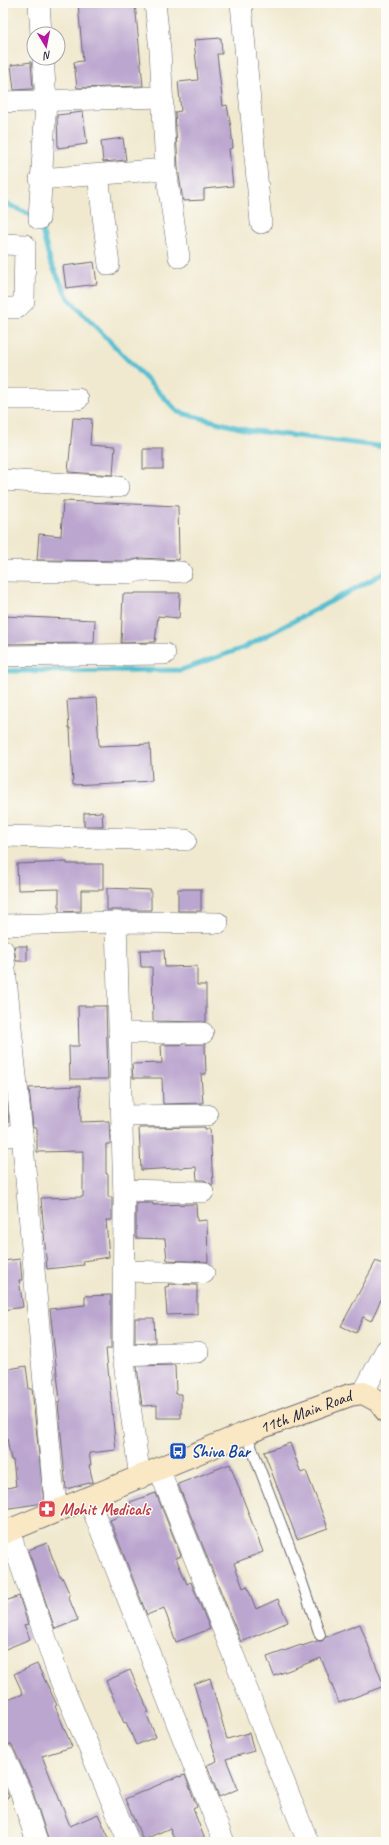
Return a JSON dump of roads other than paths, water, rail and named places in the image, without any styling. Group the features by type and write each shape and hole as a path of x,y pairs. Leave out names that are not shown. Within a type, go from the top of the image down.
{"street":[{"path":"39,3 40,26"},
{"path":"155,3 160,50 166,170 179,257"},
{"path":"241,3 261,223"},
{"path":"39,219 40,179 46,101 43,66"},
{"path":"3,102 162,97"},
{"path":"40,179 166,170"},
{"path":"98,175 109,265"},
{"path":"3,244 24,245 24,301 17,308 3,308"},
{"path":"3,399 78,400"},
{"path":"3,480 119,487"},
{"path":"3,571 130,574 141,570 181,572"},
{"path":"3,656 165,654"},
{"path":"3,836 186,840"},
{"path":"116,922 124,1190 123,1355 149,1473 308,1842"},
{"path":"3,925 116,922 218,923"},
{"path":"3,950 13,1136 53,1485 58,1511"},
{"path":"119,1033 203,1033"},
{"path":"122,1116 207,1115"},
{"path":"124,1190 203,1192"},
{"path":"124,1271 204,1273"},
{"path":"363,1392 386,1350"},
{"path":"123,1355 198,1352"},
{"path":"363,1392 386,1384"},
{"path":"363,1392 378,1401 386,1411"},
{"name":"11th Main Road","path":"6,1532 246,1433 350,1395 363,1392"},
{"path":"88,1498 224,1842"},
{"path":"6,1532 59,1677 129,1842"},
{"path":"3,1754 20,1791 37,1842"}],"lane":[{"path":"246,1433 292,1553 320,1635"}],"waterway":[{"path":"3,202 35,217"},
{"path":"40,223 50,261 68,298 178,412 247,430 386,447"},
{"path":"3,671 181,670 243,648 386,572"}],"place":[{"name":"Shiva Bar","path":"178,1451"},
{"name":"Mohit Medicals","path":"47,1509"}]}
